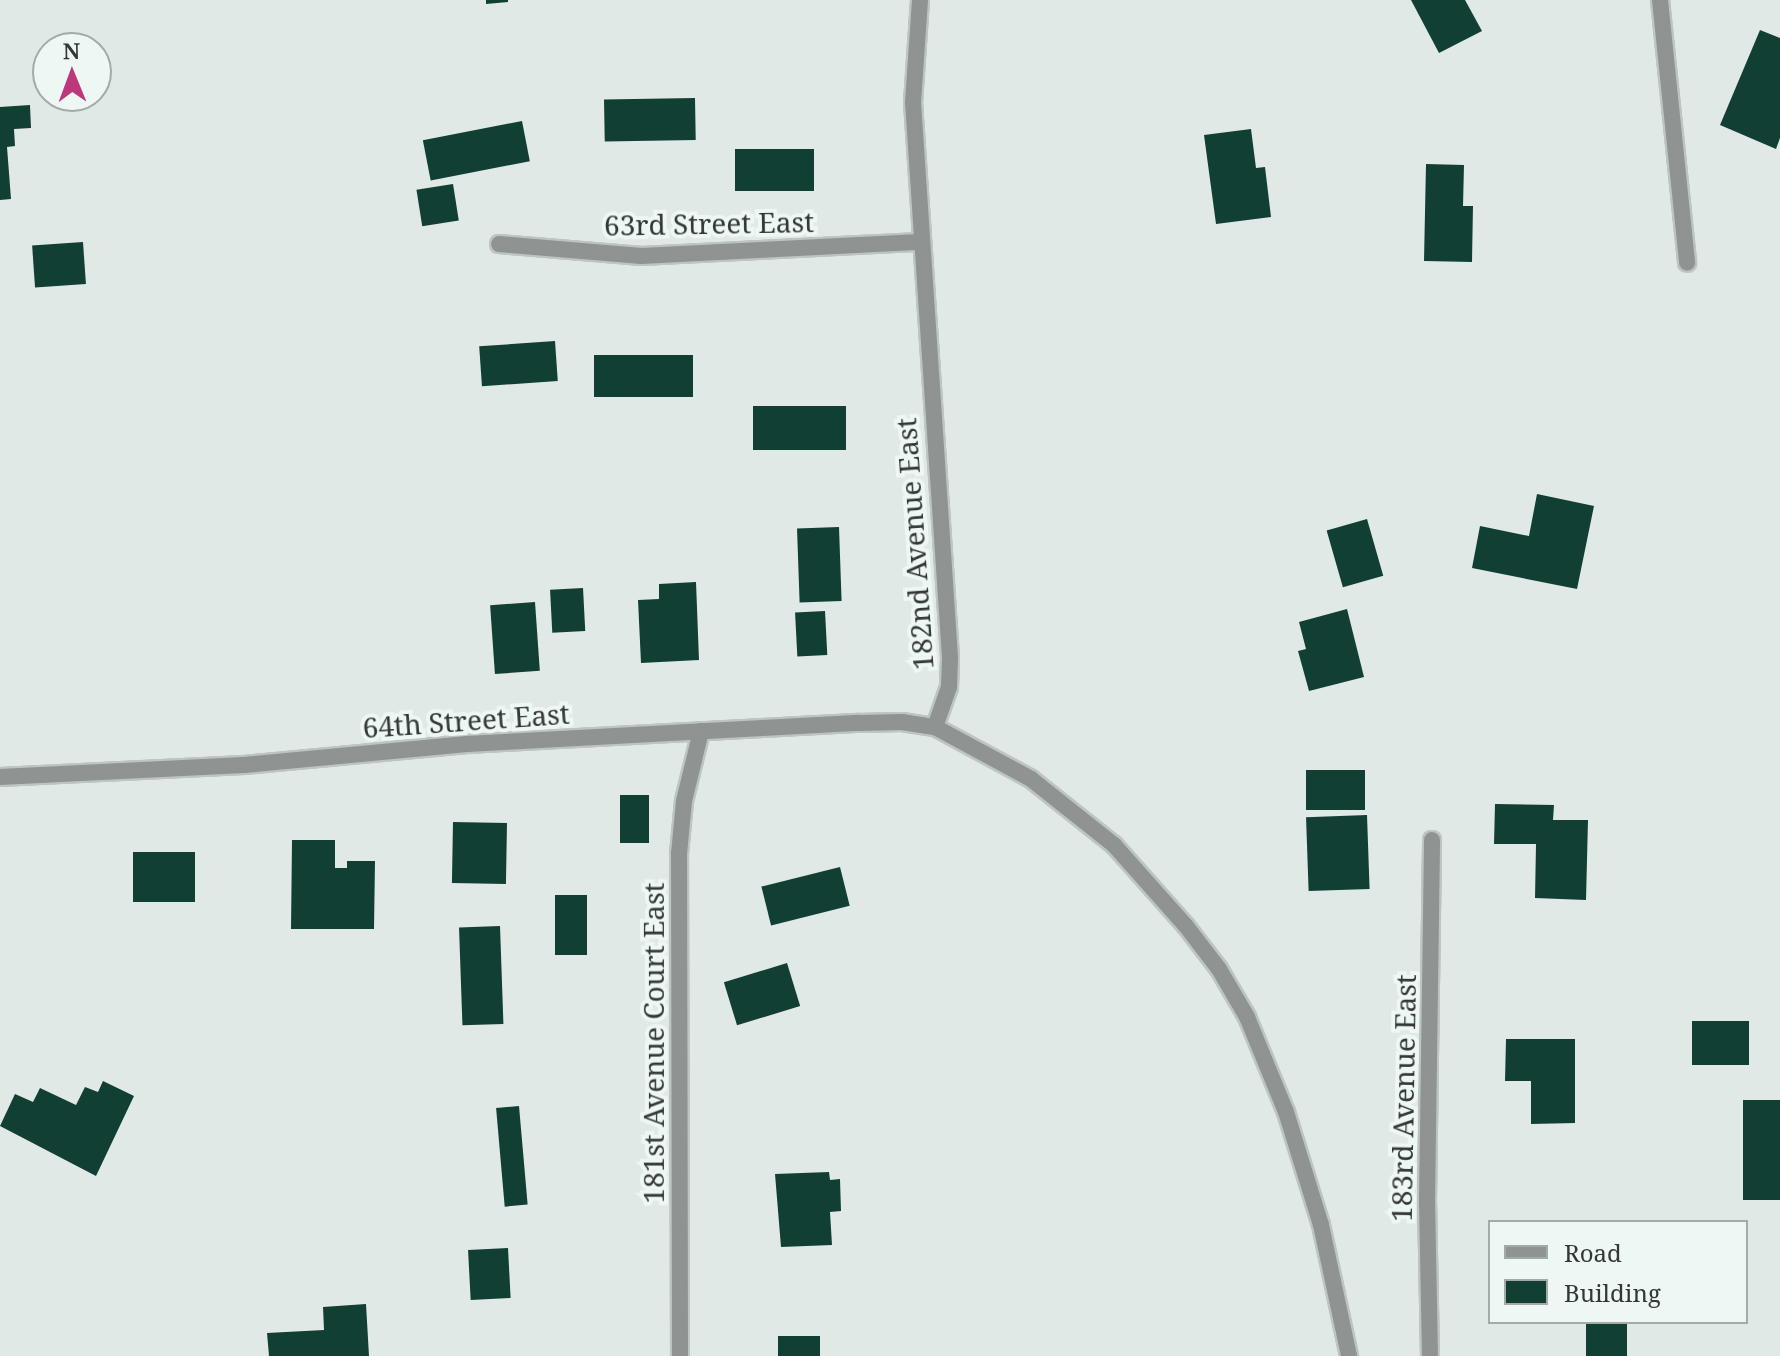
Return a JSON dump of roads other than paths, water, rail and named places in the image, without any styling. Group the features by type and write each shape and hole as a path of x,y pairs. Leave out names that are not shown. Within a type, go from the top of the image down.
{"street":[{"name":"182nd Avenue East","path":"920,0 913,102 950,658 949,687 935,727"},
{"path":"1660,0 1687,263"},
{"name":"63rd Street East","path":"499,244 641,256 920,242"},
{"name":"64th Street East","path":"0,777 244,765 453,745 701,731 902,722 935,727"},
{"path":"935,727 1031,779 1114,845 1186,926 1219,969 1247,1017 1286,1112 1321,1225 1349,1356"},
{"name":"181st Avenue Court East","path":"680,1356 679,854 684,801 701,731"},
{"name":"183rd Avenue East","path":"1430,1356 1427,1202 1432,840"}]}
